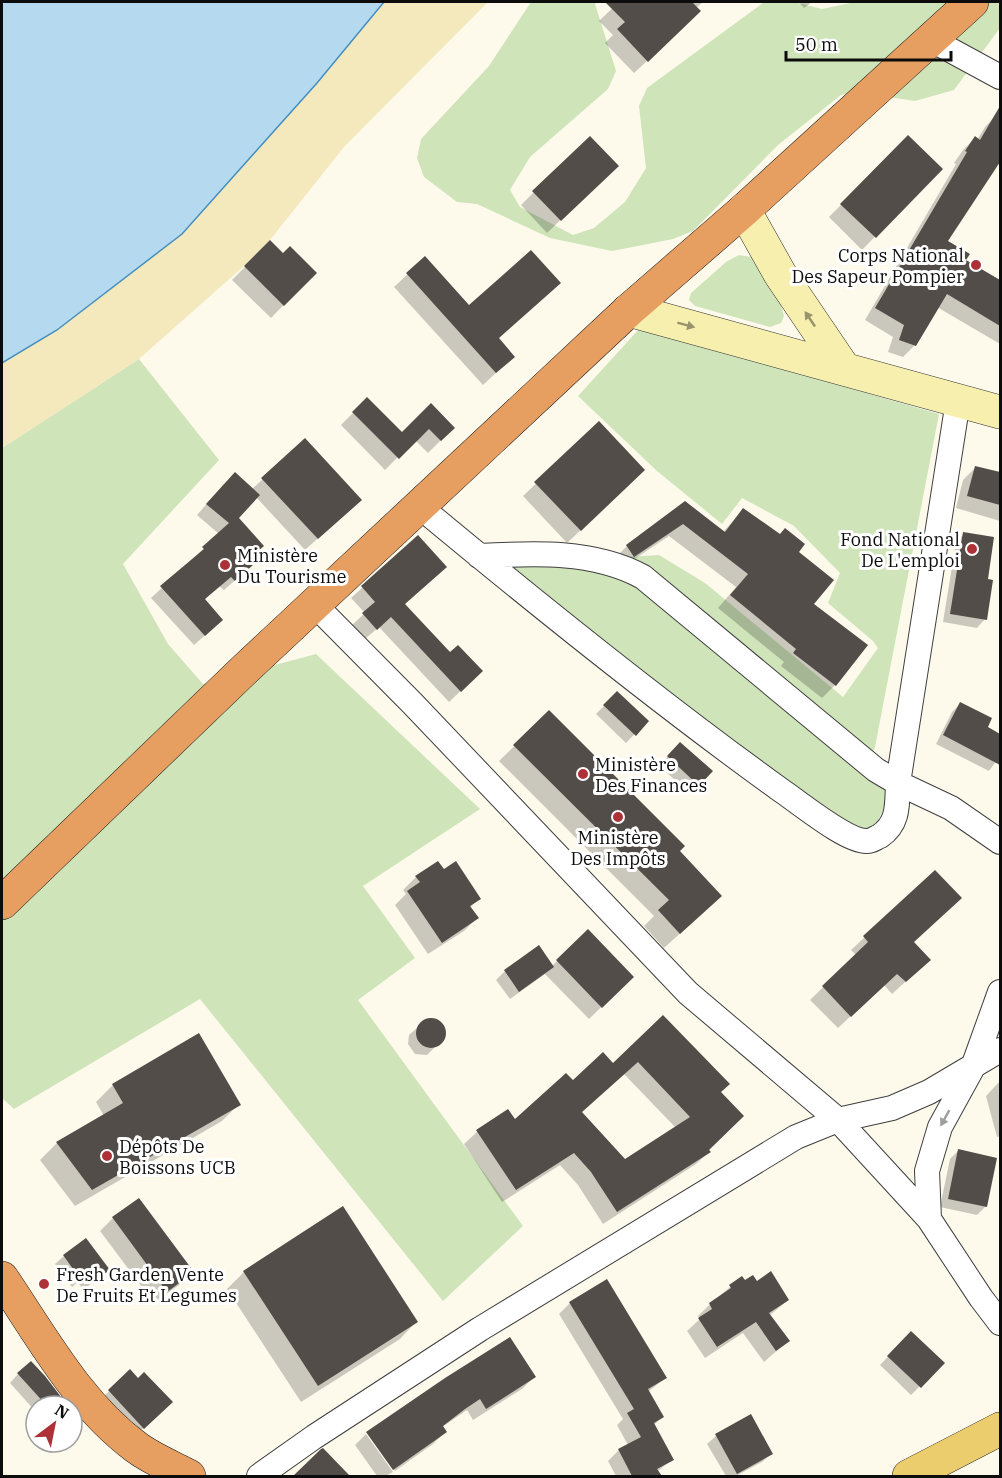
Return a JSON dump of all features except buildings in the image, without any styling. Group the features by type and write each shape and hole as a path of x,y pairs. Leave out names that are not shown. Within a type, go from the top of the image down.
{"highway":[{"path":"2,903 314,604 629,310 744,210 972,2"},
{"path":"2,1278 81,1394 106,1422 138,1448 189,1476"}],"main road":[{"path":"909,1476 1000,1429"}],"street":[{"path":"930,39 1000,77"},
{"path":"744,210 780,274 843,367"},
{"path":"629,310 1000,412"},
{"path":"419,506 716,744 831,826 857,840 872,840 888,830 897,812 898,783 958,401"},
{"path":"479,556 542,554 588,559 628,569 643,578 876,770 951,808 1000,842"},
{"path":"314,604 429,721 688,993 838,1120 929,1219 1000,1323"},
{"path":"929,1219 927,1170 940,1127 973,1067 1000,992"},
{"path":"259,1476 314,1437 480,1329 796,1137 838,1120 892,1108 929,1092 1000,1050"}],"green space":[{"path":"531,2 596,2 616,71 608,89 530,157 510,190 520,207 573,235 594,228 625,202 646,168 639,106 647,88 763,3 794,2 822,9 855,2 1000,2 1000,28 954,90 915,101 855,92 841,95 778,145 693,231 673,239 612,251 550,238 477,204 457,202 424,177 417,158 421,139 489,66"},
{"path":"739,255 751,257 780,302 784,316 781,323 770,327 695,306 689,300 691,293 726,262"},
{"path":"640,328 939,414 875,747 868,765 896,785 873,830 835,824 479,554 614,558 659,555 705,583 843,697 878,648 873,641 828,603 840,573 794,526 742,498 722,524 657,471 578,396"},
{"path":"139,359 219,460 123,564 168,644 203,684 316,654 480,809 363,886 415,958 358,1000 523,1226 443,1301 200,999 14,1109 2,1098 2,448"}],"sand":[{"path":"384,2 488,2 344,147 270,240 244,266 139,359 2,448 2,363 57,330 182,234 317,83"}],"water":[{"path":"2,2 384,2 317,83 182,234 57,330 2,363"}],"place":[{"name":"Corps National Des Sapeur Pompier","path":"976,265"},
{"name":"Fond National De L'emploi","path":"972,549"},
{"name":"Ministère Du Tourisme","path":"225,565"},
{"name":"Ministère Des Finances","path":"583,774"},
{"name":"Ministère Des Impôts","path":"618,817"},
{"name":"Dépôts De Boissons UCB","path":"107,1156"},
{"name":"Fresh Garden Vente De Fruits Et Legumes","path":"44,1284"}]}
